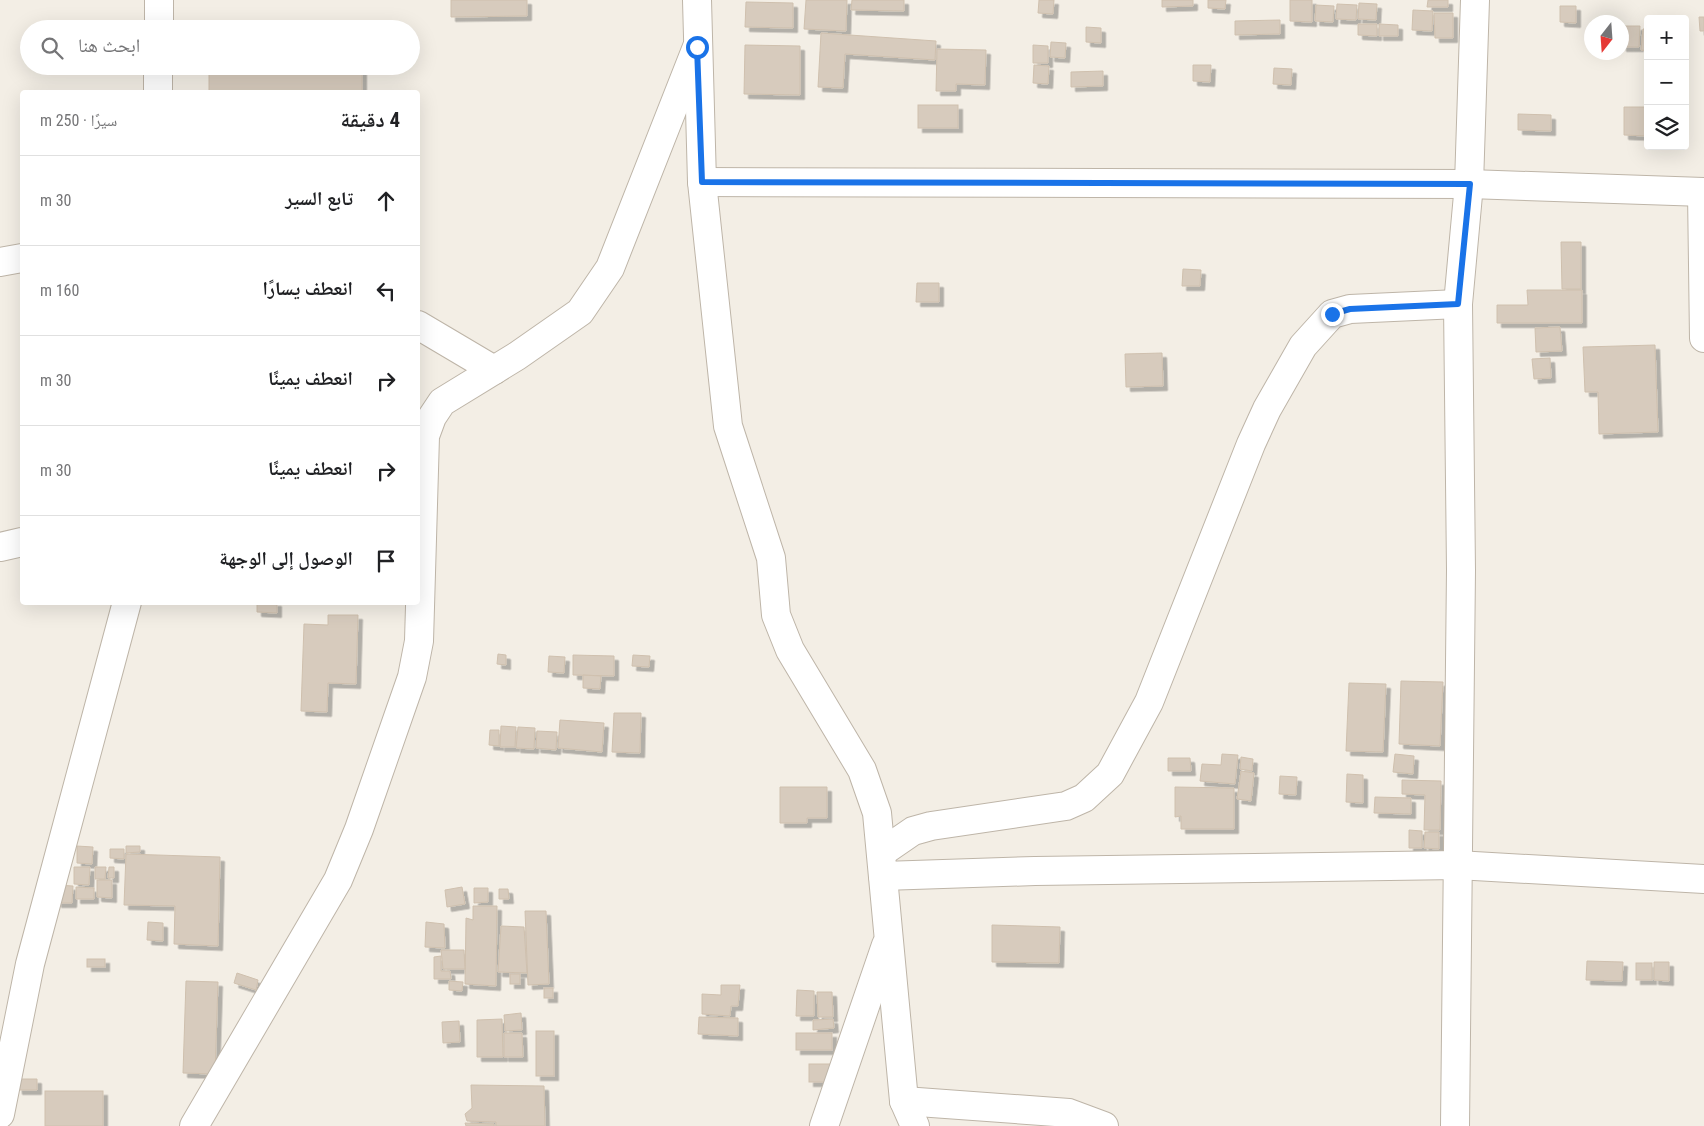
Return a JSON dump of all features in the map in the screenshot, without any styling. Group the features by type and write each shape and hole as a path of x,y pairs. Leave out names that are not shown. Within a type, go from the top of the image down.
{"street":[{"path":"159,0 159,20"},
{"path":"697,0 702,182 728,426 771,558 776,615 790,650 862,770 878,813 904,1101 915,1126"},
{"path":"1455,1126 1461,570 1458,304 1470,184 1475,0"},
{"path":"420,547 421,453 432,417 442,402 494,370 580,312 598,289 610,268 697,47"},
{"path":"158,75 158,90"},
{"path":"702,182 1470,184 1703,192 1704,338"},
{"path":"882,864 913,831 931,826 1066,806 1084,798 1110,774 1149,702 1251,444 1267,409 1303,346 1332,314 1350,309 1458,304"},
{"path":"420,326 494,370"},
{"path":"0,547 20,542"},
{"path":"0,1114 30,964 126,605"},
{"path":"194,1126 338,880 359,829 412,677 419,641 419,605"},
{"path":"882,864 1035,871 1457,865 1704,879"},
{"path":"824,1126 890,935"},
{"path":"904,1101 1069,1113 1104,1126"}],"building":[{"path":"451,0 527,0 527,16 451,17"},
{"path":"806,0 847,0 846,31 804,29"},
{"path":"852,0 904,0 904,11 851,10"},
{"path":"1039,0 1054,0 1053,14 1038,13"},
{"path":"1162,0 1193,0 1193,6 1162,7"},
{"path":"1208,0 1226,0 1225,9 1208,8"},
{"path":"1290,0 1312,0 1312,22 1290,21"},
{"path":"1428,0 1448,0 1448,7 1427,7"},
{"path":"746,2 793,3 793,28 745,27"},
{"path":"1359,3 1377,4 1376,20 1358,19"},
{"path":"1337,4 1357,5 1356,20 1336,19"},
{"path":"1316,5 1334,6 1333,22 1315,21"},
{"path":"1560,6 1576,6 1576,23 1560,22"},
{"path":"1413,10 1433,11 1432,31 1412,30"},
{"path":"1434,13 1453,13 1453,38 1435,38"},
{"path":"1699,17 1704,17 1704,31 1700,31"},
{"path":"1280,20 1280,34 1235,35 1235,21"},
{"path":"1358,24 1377,24 1377,36 1358,35"},
{"path":"1379,24 1398,25 1398,36 1379,36"},
{"path":"1629,26 1640,26 1639,47 1629,47"},
{"path":"1086,27 1101,28 1101,43 1086,42"},
{"path":"1643,29 1644,29 1644,50 1641,50"},
{"path":"821,33 936,41 935,60 845,54 843,88 818,87"},
{"path":"1051,42 1066,43 1065,58 1050,57"},
{"path":"745,45 800,46 800,95 744,94"},
{"path":"1033,45 1048,46 1048,63 1033,63"},
{"path":"937,49 986,50 985,85 956,84 956,91 936,91"},
{"path":"1034,65 1049,66 1048,84 1033,83"},
{"path":"1193,65 1211,65 1210,82 1193,81"},
{"path":"1274,68 1292,69 1291,85 1273,84"},
{"path":"1103,71 1103,86 1071,87 1071,72"},
{"path":"209,75 362,75 362,90 209,90"},
{"path":"918,105 958,105 958,128 918,128"},
{"path":"1624,107 1644,107 1644,136 1624,135"},
{"path":"1518,114 1551,115 1551,131 1518,130"},
{"path":"1561,242 1581,242 1581,289 1562,289"},
{"path":"1183,269 1201,270 1200,286 1182,286"},
{"path":"917,283 939,283 939,302 916,302"},
{"path":"1527,290 1582,290 1582,323 1497,323 1497,305 1528,305"},
{"path":"1560,327 1562,351 1536,352 1535,328"},
{"path":"1655,345 1658,432 1599,434 1598,392 1585,392 1583,347"},
{"path":"1162,353 1163,386 1126,387 1125,354"},
{"path":"1550,358 1551,378 1534,379 1532,359"},
{"path":"257,605 277,605 277,613 257,612"},
{"path":"328,615 358,615 356,684 328,683 327,712 301,711 304,624 328,625"},
{"path":"498,654 506,655 506,665 497,664"},
{"path":"573,655 614,656 614,676 573,675"},
{"path":"633,655 650,656 649,667 632,666"},
{"path":"549,656 565,657 564,673 548,672"},
{"path":"583,675 601,676 600,689 583,688"},
{"path":"1401,681 1443,682 1440,746 1399,744"},
{"path":"1349,683 1386,684 1383,752 1346,751"},
{"path":"614,713 641,713 640,753 612,752"},
{"path":"560,720 604,723 602,752 558,748"},
{"path":"501,726 516,727 515,747 500,747"},
{"path":"518,727 535,728 534,749 516,748"},
{"path":"490,730 499,730 499,746 489,745"},
{"path":"537,731 557,732 556,750 536,748"},
{"path":"1222,754 1238,755 1235,784 1200,781 1202,764 1221,765"},
{"path":"1395,754 1414,756 1413,774 1393,772"},
{"path":"1241,757 1253,759 1252,771 1240,769"},
{"path":"1168,758 1190,758 1191,771 1168,771"},
{"path":"1241,771 1254,773 1251,801 1237,799"},
{"path":"1347,774 1363,775 1363,803 1346,802"},
{"path":"1280,776 1297,777 1296,795 1279,794"},
{"path":"1402,780 1441,781 1440,830 1424,830 1425,795 1402,794"},
{"path":"780,787 827,787 827,818 807,818 807,823 780,823"},
{"path":"1175,787 1234,788 1234,829 1181,829 1181,816 1175,817"},
{"path":"1375,797 1411,798 1411,814 1374,813"},
{"path":"1409,830 1422,831 1422,848 1409,848"},
{"path":"1425,832 1439,832 1439,849 1424,848"},
{"path":"77,846 93,847 92,864 77,863"},
{"path":"126,846 140,846 140,852 126,853"},
{"path":"110,849 124,849 124,859 110,858"},
{"path":"126,854 220,857 218,946 174,944 175,906 124,905"},
{"path":"74,867 90,867 89,885 74,884"},
{"path":"95,867 106,867 105,879 95,879"},
{"path":"109,867 114,867 114,878 108,878"},
{"path":"97,880 112,880 112,898 97,897"},
{"path":"57,885 73,886 72,903 57,903"},
{"path":"76,887 94,888 94,899 76,899"},
{"path":"462,887 465,904 447,907 445,890"},
{"path":"474,888 488,888 488,902 474,903"},
{"path":"499,889 508,889 509,899 499,899"},
{"path":"473,906 497,906 496,986 465,984 466,918 473,920"},
{"path":"525,911 546,911 549,984 528,985"},
{"path":"148,922 163,923 163,941 147,940"},
{"path":"426,922 444,924 445,948 425,947"},
{"path":"992,925 1060,927 1059,963 992,962"},
{"path":"501,926 524,927 527,973 498,972"},
{"path":"441,950 464,950 465,969 443,969"},
{"path":"441,956 441,971 450,971 451,979 434,979 434,957"},
{"path":"87,959 105,959 105,967 87,967"},
{"path":"1587,961 1623,962 1622,981 1586,980"},
{"path":"1654,962 1669,962 1669,981 1654,980"},
{"path":"1636,963 1652,963 1652,980 1636,980"},
{"path":"237,973 258,980 256,990 234,983"},
{"path":"510,974 520,974 520,984 510,984"},
{"path":"186,981 218,982 215,1074 183,1073"},
{"path":"449,981 463,982 462,991 449,990"},
{"path":"721,985 740,985 738,1006 731,1006 730,1016 702,1014 702,994 721,995"},
{"path":"544,988 553,988 553,998 544,998"},
{"path":"797,990 814,991 814,1016 796,1016"},
{"path":"817,992 832,992 833,1017 818,1017"},
{"path":"521,1013 522,1030 505,1031 504,1015"},
{"path":"699,1017 738,1018 738,1036 698,1034"},
{"path":"502,1019 503,1057 477,1057 477,1020"},
{"path":"833,1019 834,1028 813,1030 813,1020"},
{"path":"459,1021 460,1042 443,1043 442,1022"},
{"path":"536,1031 554,1031 554,1076 536,1076"},
{"path":"504,1033 522,1033 523,1057 504,1057"},
{"path":"796,1033 832,1033 832,1050 796,1050"},
{"path":"809,1064 834,1064 834,1082 809,1082"},
{"path":"17,1079 37,1079 37,1090 18,1090"},
{"path":"471,1085 544,1086 545,1126 496,1126 496,1122 467,1121 465,1114 472,1108"},
{"path":"45,1091 103,1091 103,1126 45,1126"},
{"path":"465,1123 494,1124 494,1126 466,1126"}],"route":[{"path":"697,47 702,182 1470,184 1458,304 1350,309 1332,314"}]}
